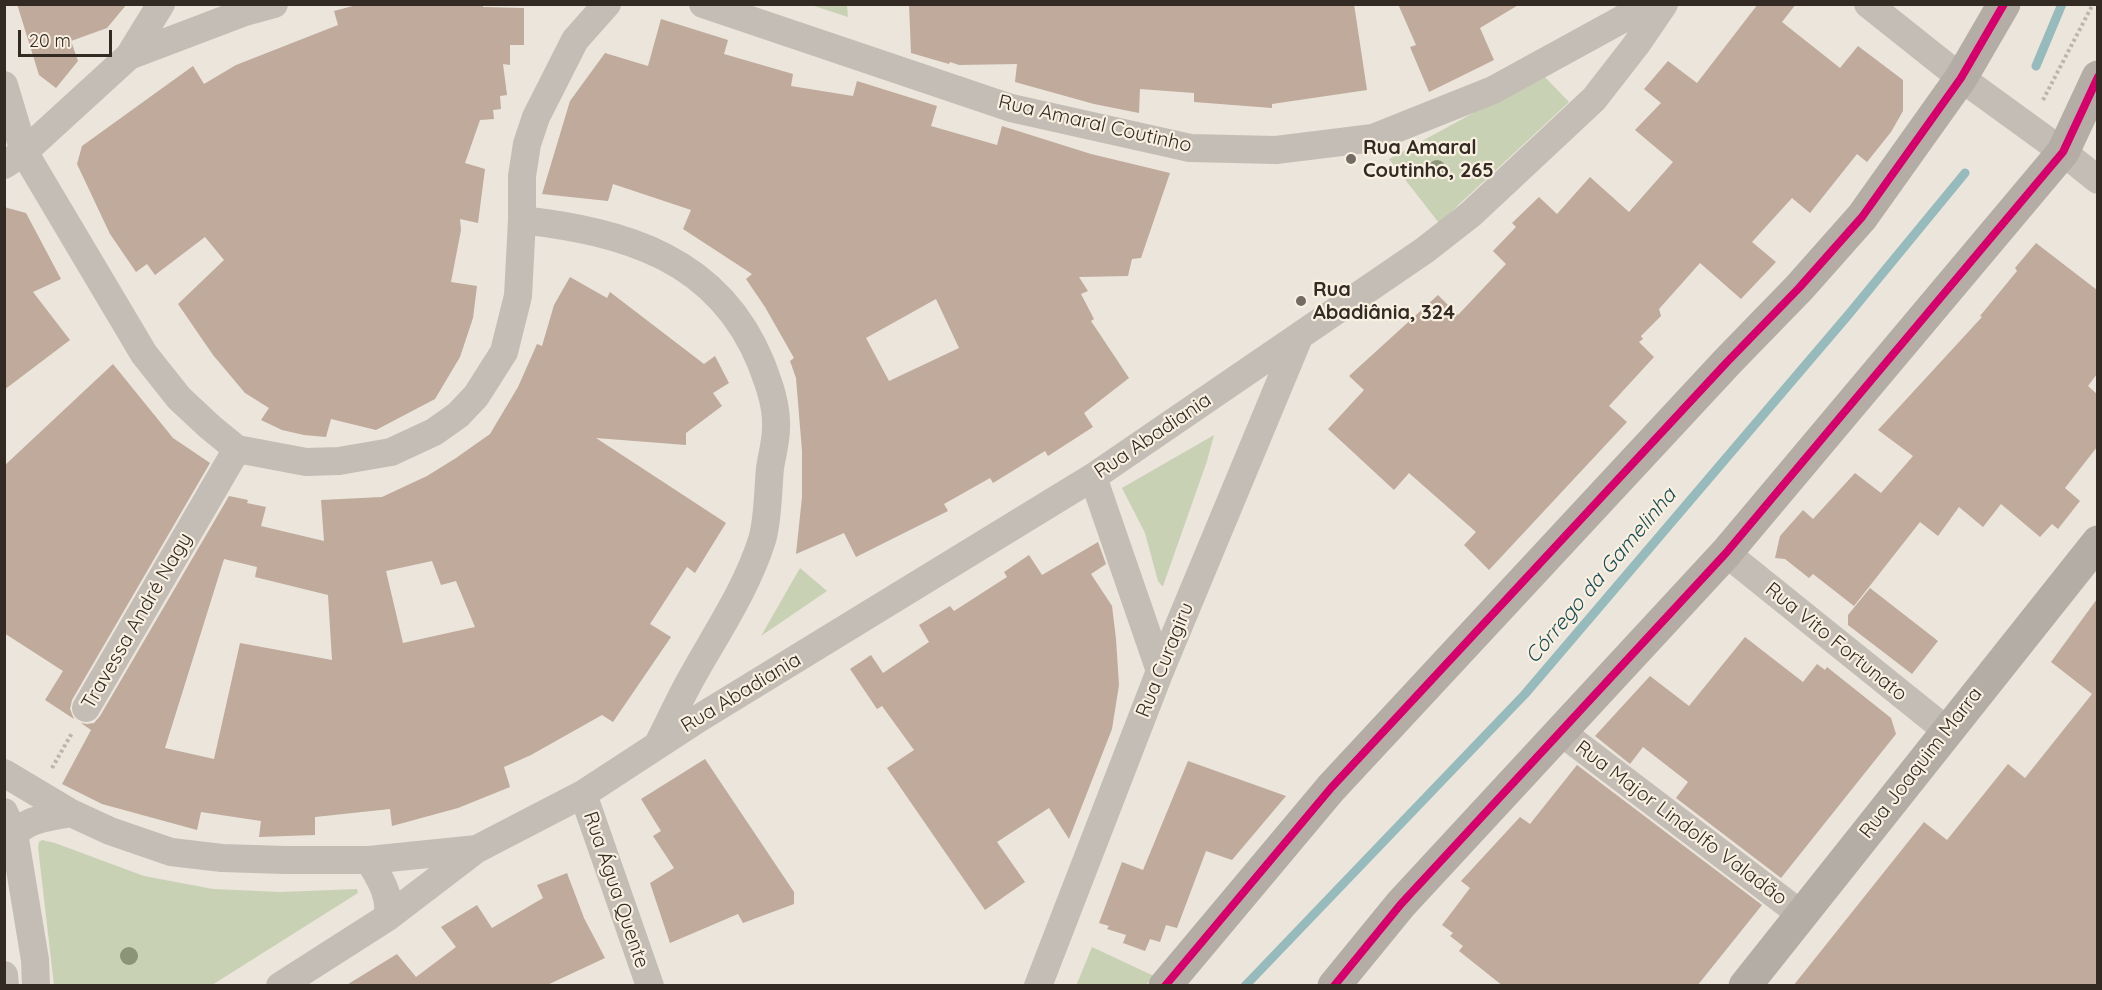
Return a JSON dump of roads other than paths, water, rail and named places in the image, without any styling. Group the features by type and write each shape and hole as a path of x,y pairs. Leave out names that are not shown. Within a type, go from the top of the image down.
{"main road":[{"path":"1165,986 1331,788 1728,361 1799,288 1862,217 1961,78 2004,4"},
{"path":"1334,986 1401,904 1726,552 2063,152 2097,77"},
{"name":"Rua Joaquim Marra","path":"1745,986 2097,542"}],"street":[{"path":"14,159 129,56 161,4"},
{"path":"129,56 245,12 274,4"},
{"path":"4,85 14,159 144,354 179,398 237,449 306,462 339,461 391,452 434,432 458,415 476,396 504,352 518,296 522,176 527,144 536,117 575,40 607,4"},
{"name":"Rua Amaral Coutinho","path":"703,4 1011,108 1190,148 1276,150 1373,138 1493,90 1650,4"},
{"name":"Rua Abadiania","path":"477,849 583,794 659,743 1093,477 1425,250 1471,214 1594,99 1664,4"},
{"path":"1868,4 1961,78 2063,152 2097,180"},
{"path":"522,220 558,224 600,234 652,250 688,269 723,299 750,338 773,393 777,429 763,539 734,606 691,679 659,743"},
{"name":"Rua Curagiru","path":"1038,986 1160,671 1299,337"},
{"name":"Travessa André Nagy","path":"87,708 237,449"},
{"path":"1093,477 1160,671"},
{"name":"Rua Vito Fortunato","path":"1726,552 1946,730"},
{"name":"Rua Major Lindolfo Valadão","path":"1561,732 1802,915"},
{"path":"4,773 71,813 110,831 171,852 222,858 369,860 477,849"},
{"name":"Rua Água Quente","path":"583,794 650,986"},
{"path":"36,986 35,960 8,830 36,819 71,813"},
{"path":"280,986 388,917 477,849"},
{"path":"369,860 387,892 390,905 388,917"},
{"path":"4,975 5,986"}],"waterway":[{"name":"Córrego da Gamelinha","path":"2036,66 2062,4"},
{"name":"Córrego da Gamelinha","path":"1245,986 1525,694 1849,314 1965,173"}],"place":[{"name":"Rua Amaral Coutinho, 265","path":"1351,159"},
{"name":"Rua Abadiânia, 324","path":"1301,301"}]}
